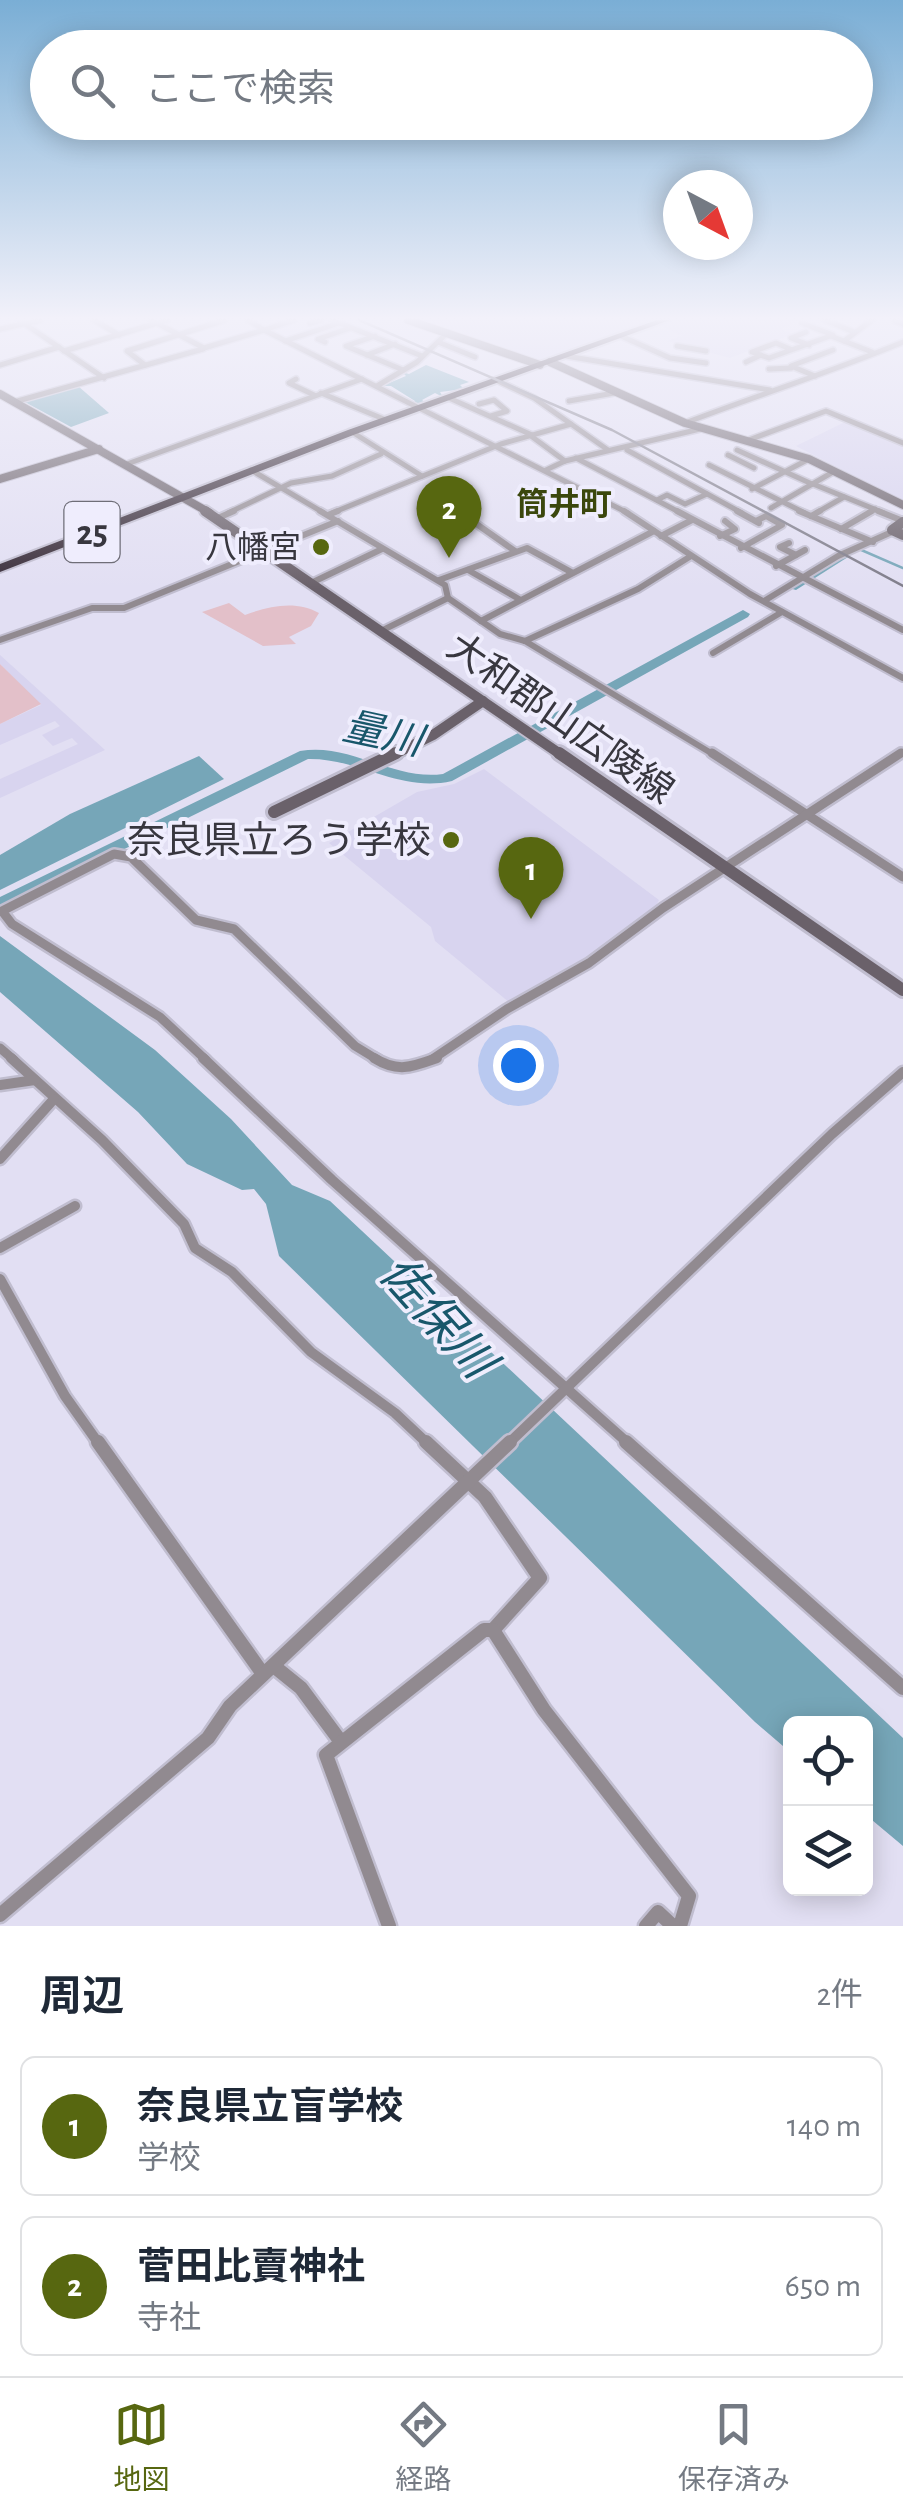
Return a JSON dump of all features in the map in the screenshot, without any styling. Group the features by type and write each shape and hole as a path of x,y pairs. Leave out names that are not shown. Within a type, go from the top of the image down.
{"highway":[{"name":"25","path":"0,568 414,410"}],"main road":[{"name":"大和郡山広陵線","path":"28,410 218,518 903,990"},
{"path":"653,410 700,429 809,459 903,506"},
{"path":"0,478 100,449"},
{"path":"898,533 903,521"},
{"path":"274,812 433,735 484,701"}],"street":[{"path":"127,464 275,410"},
{"path":"360,410 386,420"},
{"path":"414,410 595,492 764,602 903,678"},
{"path":"480,410 531,435 564,461"},
{"path":"486,410 493,415 508,412 506,410"},
{"path":"548,410 608,450"},
{"path":"685,424 722,410"},
{"path":"754,468 727,455 742,447 742,440 826,412 903,442"},
{"path":"328,515 491,448 571,424"},
{"path":"546,470 564,461 608,450 627,450 700,429"},
{"path":"352,432 381,454 422,476"},
{"path":"627,450 758,522 766,516 782,525 741,548"},
{"path":"737,450 903,521"},
{"path":"218,518 282,488 322,473 332,476 381,454"},
{"path":"576,458 903,630"},
{"path":"752,489 809,459"},
{"path":"708,465 780,503 872,542"},
{"path":"251,470 436,580 445,582 527,548 571,572"},
{"path":"771,508 833,472"},
{"path":"657,500 667,496 685,504 707,494"},
{"path":"811,516 844,497"},
{"path":"422,502 431,508 448,502 469,522 515,551"},
{"path":"841,529 874,509"},
{"path":"458,511 442,514 426,524 443,532 469,522"},
{"path":"481,621 571,572 692,520"},
{"path":"0,640 92,608 124,608 338,521"},
{"path":"720,536 735,528 726,521"},
{"path":"764,602 842,554 898,533"},
{"path":"776,566 800,553 780,547 788,543"},
{"path":"311,583 382,550"},
{"path":"525,641 638,588 691,556"},
{"path":"468,570 520,600"},
{"path":"445,582 448,598 481,621 508,638 525,641 615,694 903,877"},
{"path":"381,631 448,598"},
{"path":"713,653 782,612"},
{"path":"903,752 724,868 589,964 506,1009 440,1056 406,1068 392,1068 354,1046 234,930 196,920 131,857 114,854 2,911 12,924 160,1017 332,1180 903,1688"},
{"path":"0,1048 184,1224 195,1248 232,1272 311,1352 395,1413 471,1478 540,1578 493,1630 484,1630 326,1756 389,1926"},
{"path":"0,1915 208,1738 230,1706 832,1134 903,1072"},
{"path":"0,1085 36,1080"},
{"path":"0,1159 54,1099"},
{"path":"0,1248 75,1206"},
{"path":"0,1280 65,1396 269,1671 301,1688 341,1742"},
{"path":"493,1630 544,1710 689,1896 676,1926 658,1912 646,1926"}],"shaded area":[{"path":"849,420 903,444 903,501 796,446"},
{"path":"229,603 245,615 282,606 319,613 311,626 289,637 296,644 263,646 202,612"},
{"path":"0,655 105,750 0,798 0,779 78,744 72,738 53,746 42,735 60,726 55,721 0,745 0,724 41,705 0,664"},
{"path":"0,664 41,704 0,724"},
{"path":"484,769 659,900 653,911 585,962 510,1003 435,941 431,927 329,843 417,792 454,784"}],"water":[{"path":"39,410 109,413 71,427"},
{"path":"199,756 224,779 0,890 0,855 70,814"},
{"name":"佐保川","path":"0,936 155,1050 231,1119 292,1185 330,1201 903,1738 903,1846 873,1821 873,1716 783,1716 783,1746 279,1256 266,1204 254,1189 242,1190 187,1164 138,1112 0,992"}],"waterway":[{"name":"量川","path":"859,549 903,568"},
{"name":"量川","path":"791,587 842,557"},
{"name":"量川","path":"0,904 305,754 342,757 410,779 447,778 743,614"}],"railway":[{"path":"566,410 612,430 903,586"}],"place":[{"name":"八幡宮","path":"321,547"},
{"name":"菅田比賣神社","path":"449,558"},
{"name":"奈良県立ろう学校","path":"451,840"},
{"name":"奈良県立盲学校","path":"531,919"}],"district":[{"name":"筒井町","path":"564,504"}]}
